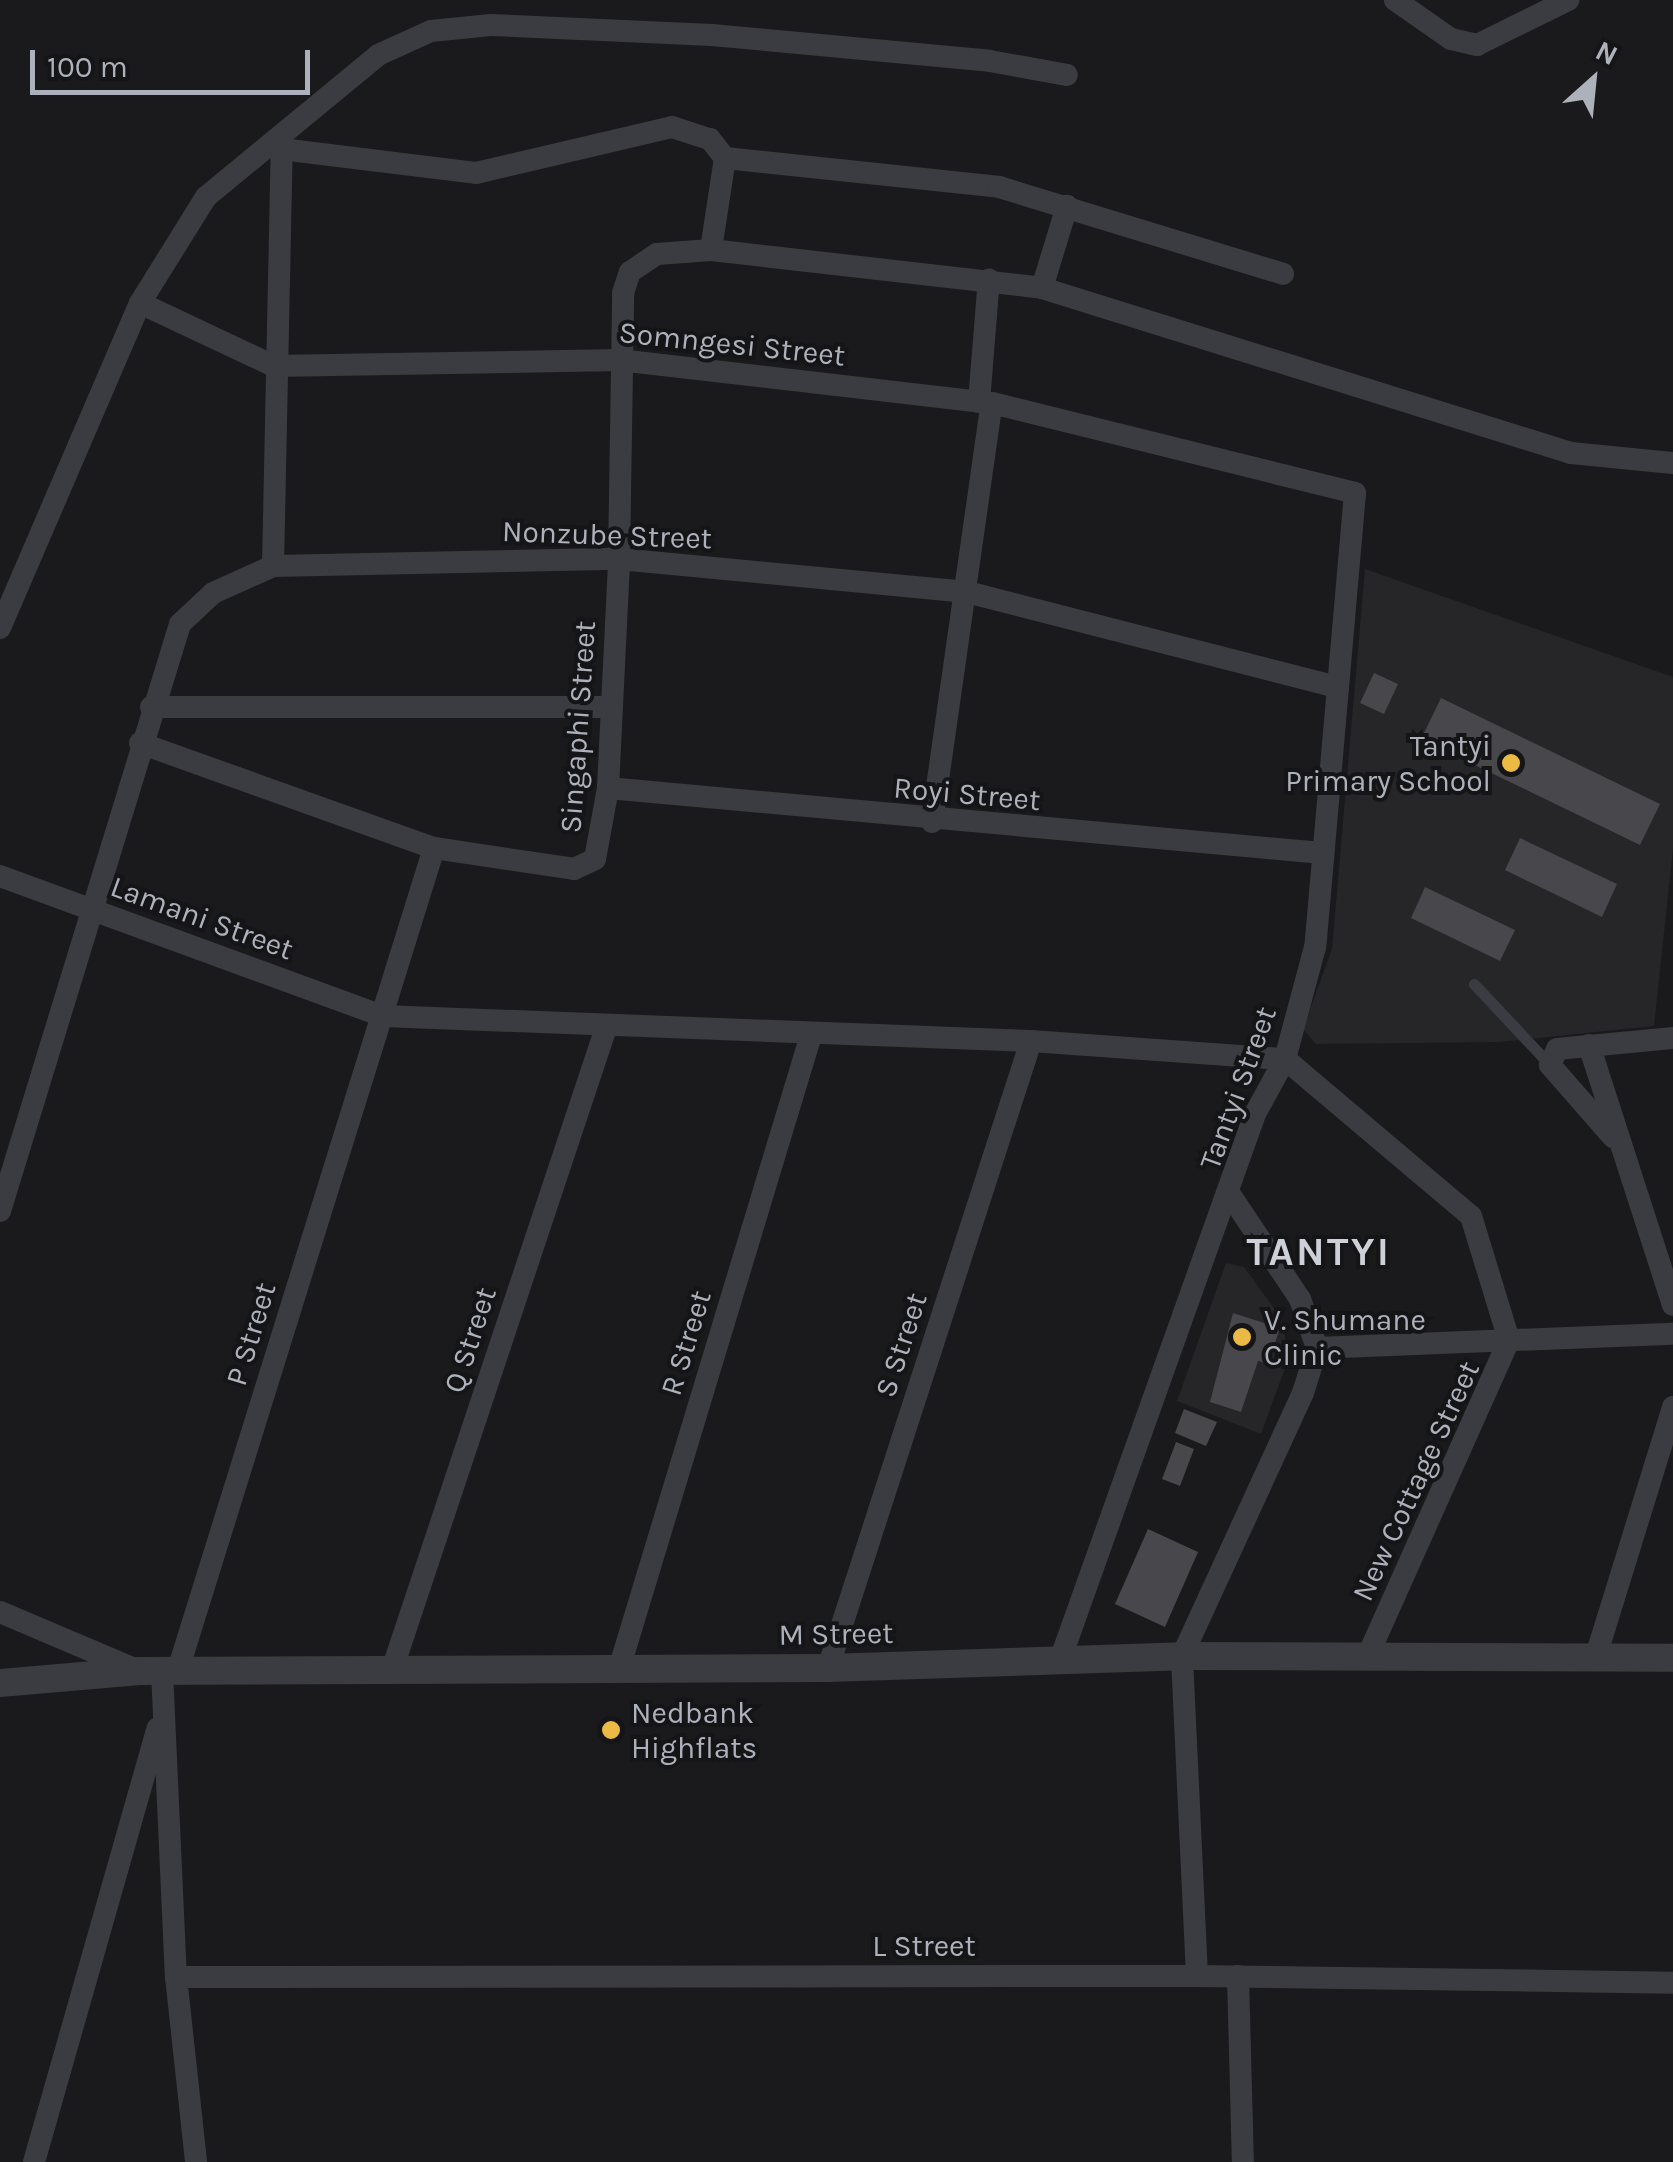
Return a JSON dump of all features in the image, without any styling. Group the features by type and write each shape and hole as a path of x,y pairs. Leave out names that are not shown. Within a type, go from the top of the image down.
{"street":[{"path":"1395,0 1463,44 1501,38 1524,10 1568,0"},
{"path":"0,628 140,303 206,197 281,144 378,55 430,31 462,26 712,36 990,62 1067,75"},
{"path":"281,144 476,173 672,127 710,138 725,158 712,250 990,278 1042,288 1571,453 1673,463"},
{"path":"273,566 281,144"},
{"path":"725,158 959,180 1068,206 1283,274"},
{"path":"1042,288 1068,206"},
{"name":"Singaphi Street","path":"140,743 434,848 574,868 587,865 599,853 608,788 620,559 619,360 630,272 658,254 712,250"},
{"path":"932,822 967,592 985,403 990,278"},
{"path":"140,303 274,366"},
{"name":"Somngesi Street","path":"274,366 619,360 985,403 1346,487 1355,493 1359,510"},
{"name":"Tantyi Street","path":"1060,1660 1231,1196 1256,1114 1285,1059 1315,947 1338,686 1359,510"},
{"name":"Nonzube Street","path":"0,1211 151,707 189,614 213,593 273,566 620,559 967,592 1338,686"},
{"path":"151,707 611,707"},
{"name":"Royi Street","path":"608,788 932,822 1322,853"},
{"name":"P Street","path":"196,2162 176,1977 160,1670 383,1016 434,848"},
{"name":"Lamani Street","path":"0,876 383,1016 606,1028 1031,1041 1285,1059"},
{"name":"Q Street","path":"392,1670 606,1028"},
{"name":"R Street","path":"618,1669 811,1035"},
{"path":"1622,1147 1550,1065 1557,1048 1673,1038"},
{"name":"S Street","path":"828,1668 1031,1041"},
{"path":"1588,1045 1673,1305"},
{"name":"New Cottage Street","path":"1285,1059 1471,1216 1509,1340 1367,1658"},
{"path":"1197,1976 1182,1656 1303,1392 1317,1348 1300,1299 1231,1196"},
{"path":"1317,1348 1673,1334"},
{"path":"1596,1656 1673,1407"},
{"path":"0,1612 160,1670"},
{"name":"M Street","path":"0,1683 160,1670 828,1668 1182,1656 1673,1658"},
{"name":"P Street","path":"34,2162 164,1710"},
{"path":"1238,1976 1243,2162"},
{"name":"L Street","path":"176,1977 1238,1976 1673,1983"}],"lane":[{"path":"1474,984 1550,1065"}],"shaded area":[{"name":"Tantyi Primary School","path":"1365,569 1673,677 1673,849 1654,1026 1499,1042 1316,1044 1303,1029 1332,949"},
{"name":"V. Shumane Clinic","path":"1226,1263 1244,1267 1281,1318 1289,1357 1261,1434 1177,1401"}],"building":[{"path":"1374,673 1398,684 1384,714 1360,703"},
{"path":"1441,698 1660,804 1640,845 1421,739"},
{"path":"1520,838 1617,884 1602,917 1505,870"},
{"path":"1425,887 1515,930 1500,961 1411,918"},
{"path":"1233,1313 1280,1328 1268,1364 1258,1361 1241,1412 1210,1402"},
{"path":"1184,1409 1217,1422 1206,1446 1175,1433"},
{"path":"1176,1442 1194,1449 1180,1486 1162,1479"},
{"path":"1148,1529 1198,1552 1165,1627 1115,1604"}],"place":[{"name":"Tantyi Primary School","path":"1511,763"},
{"name":"V. Shumane Clinic","path":"1242,1337"},
{"name":"Nedbank Highflats","path":"611,1730"}],"district":[{"name":"TANTYI","path":"1319,1252"}]}
